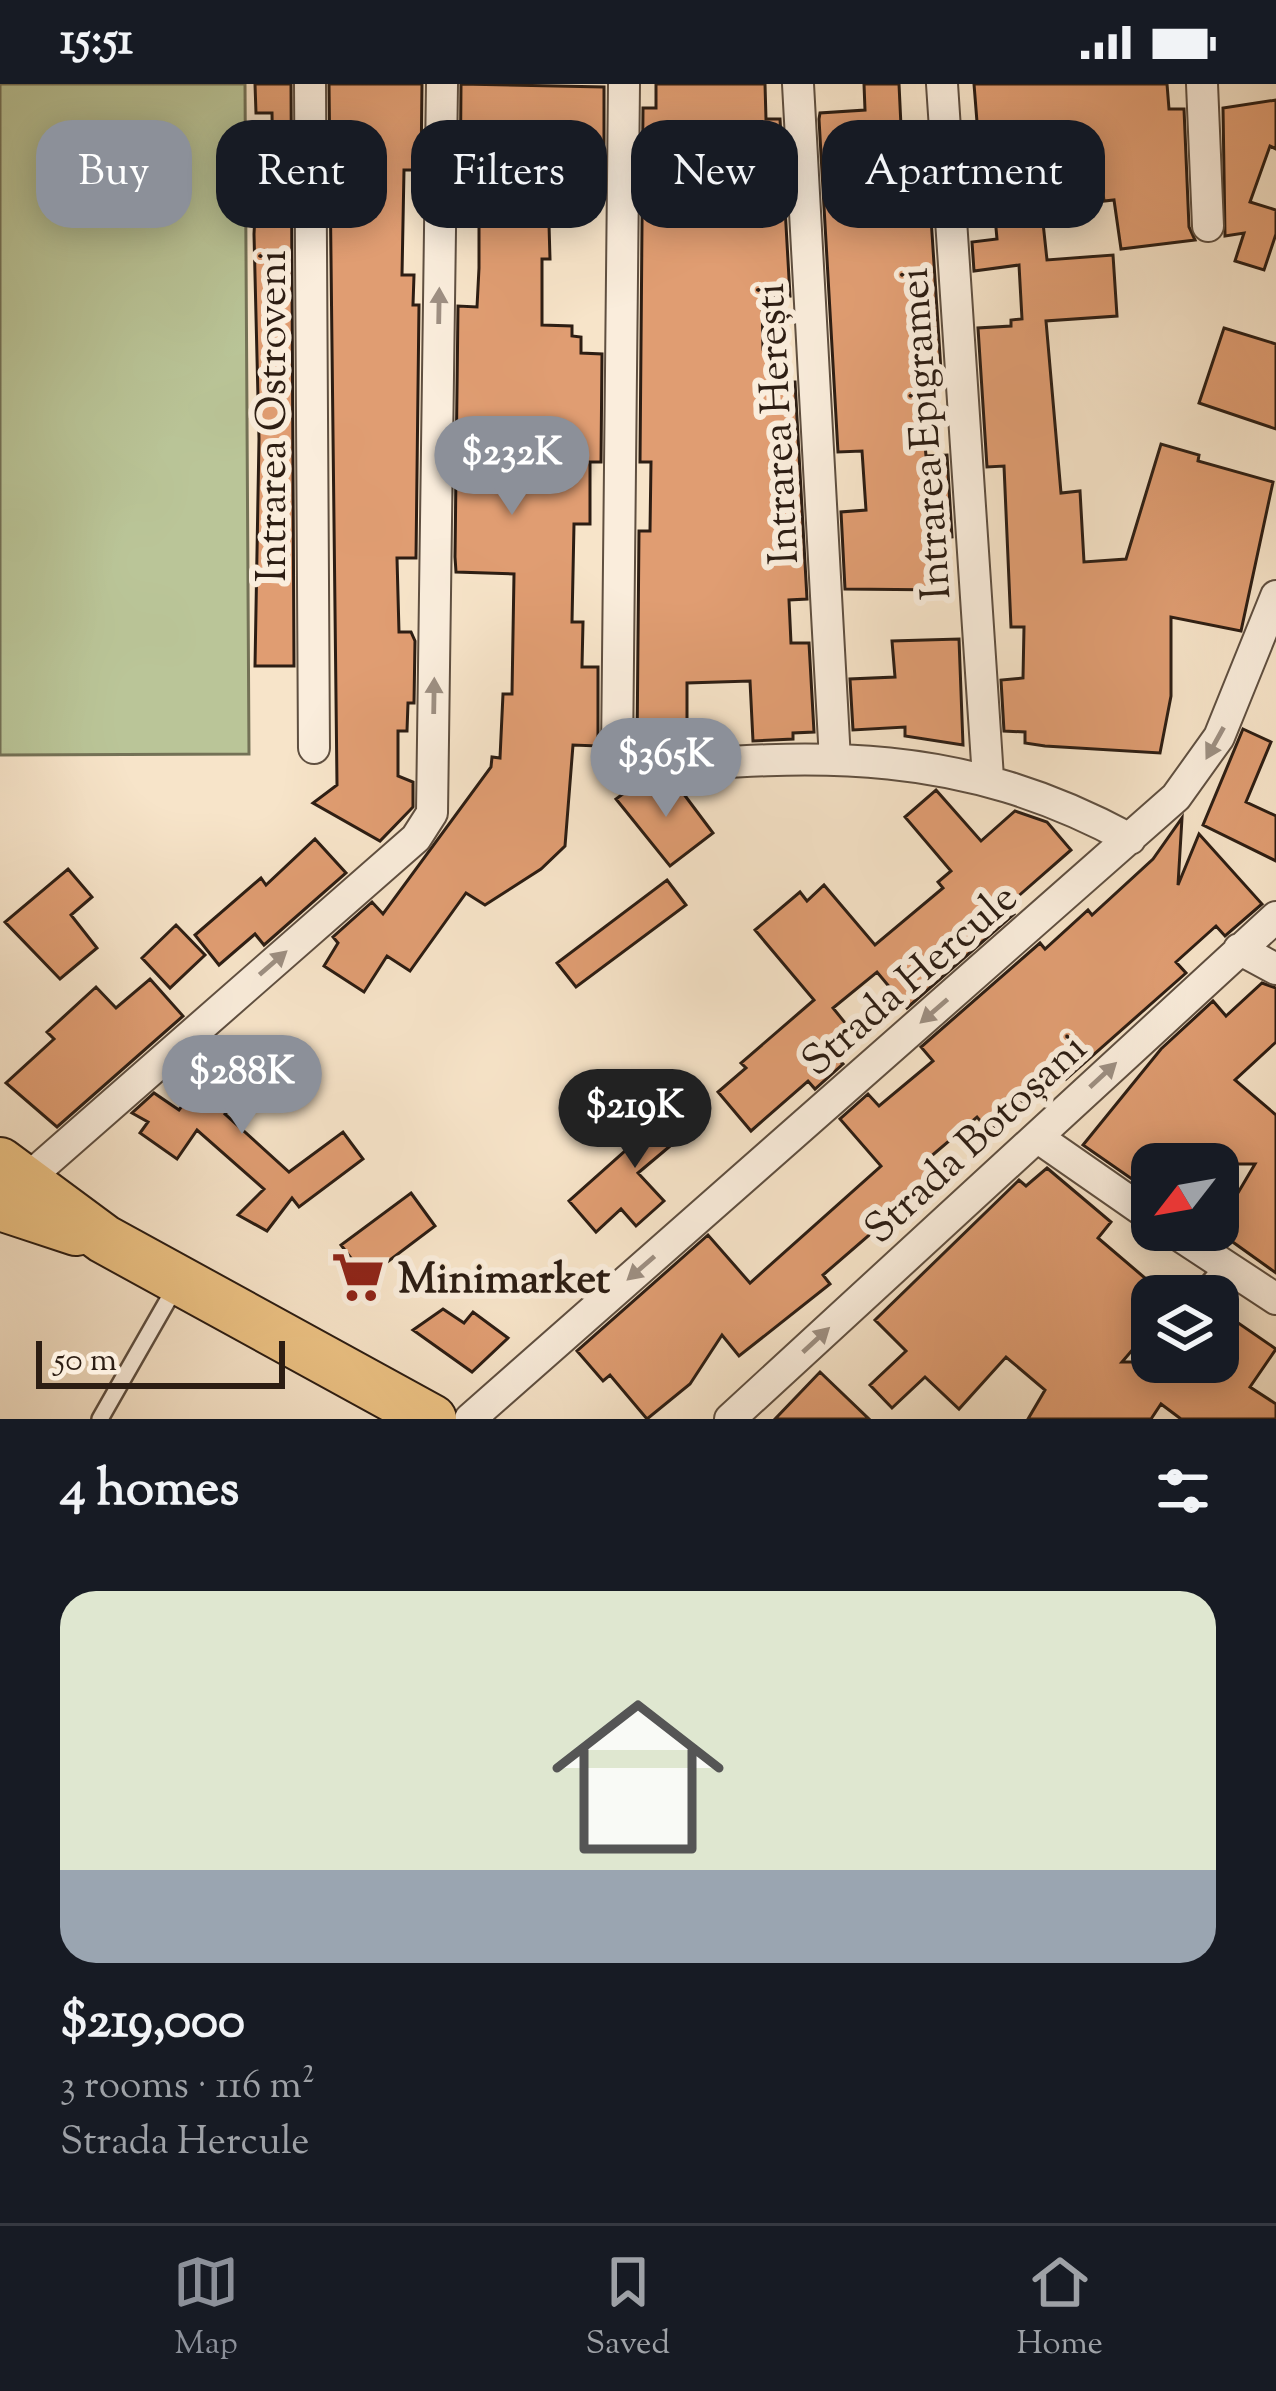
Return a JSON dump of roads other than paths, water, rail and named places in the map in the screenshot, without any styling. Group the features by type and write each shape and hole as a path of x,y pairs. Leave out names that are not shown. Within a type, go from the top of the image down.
{"main road":[{"path":"7,1193 104,1239 432,1419"}],"street":[{"name":"Intrarea Ostroveni","path":"310,84 314,748"},
{"path":"7,1193 416,838 432,813 442,84"},
{"path":"624,84 616,755 621,764 635,769 835,760 955,769 988,778 1130,839"},
{"name":"Intrarea Herești","path":"798,84 835,760"},
{"name":"Intrarea Epigramei","path":"942,84 988,778"},
{"path":"1202,84 1208,226"},
{"name":"Strada Hercule","path":"470,1419 1130,839 1202,766 1264,668 1276,596"},
{"name":"Strada Botoșani","path":"730,1419 1276,917"},
{"path":"1239,949 1276,969"},
{"path":"1037,1137 1131,1202"},
{"path":"1203,1251 1276,1299"}],"lane":[{"path":"1215,1275 1223,1265"},
{"path":"100,1419 179,1280"}],"place":[{"name":"Minimarket","path":"358,1277"}]}
